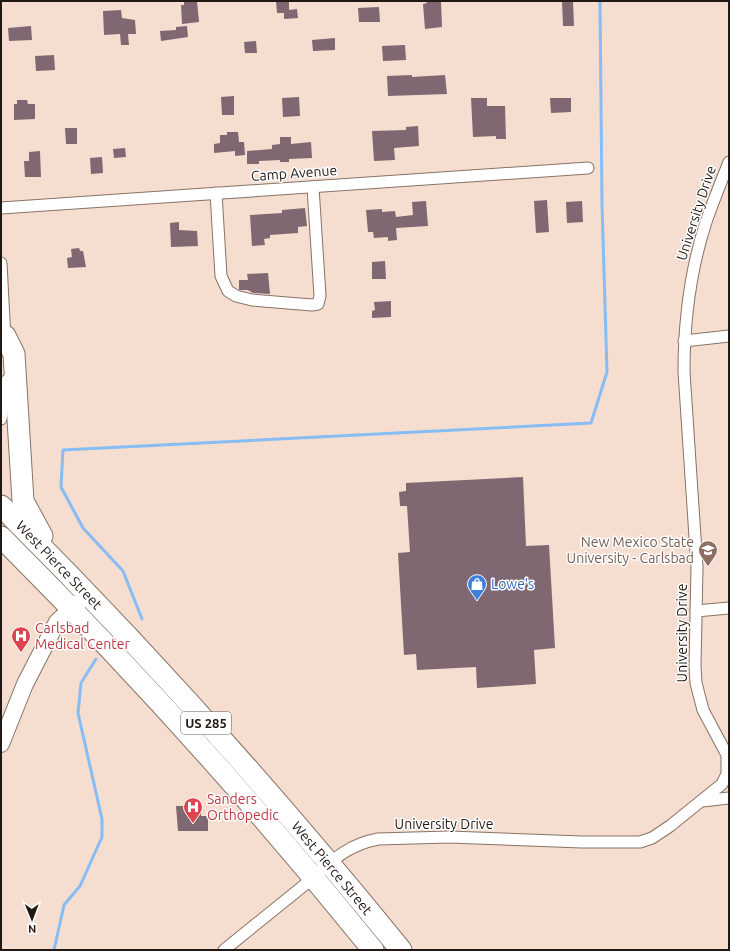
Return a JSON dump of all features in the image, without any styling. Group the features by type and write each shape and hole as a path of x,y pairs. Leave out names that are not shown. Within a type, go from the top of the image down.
{"highway":[{"path":"5,336 14,354 23,501 54,559"},
{"name":"West Pierce Street","path":"1,506 54,559 80,601 185,731 314,877 373,950"},
{"name":"West Pierce Street","path":"1,537 80,601 170,682 329,862 401,950"}],"street":[{"name":"University Drive","path":"224,950 314,877 329,862 356,845 378,839 449,837 582,842 640,842 652,838 664,830 722,784 728,774 727,755 709,724 698,695 695,666 697,567 684,372 684,341 688,295 700,243 729,162"},
{"name":"Camp Avenue","path":"1,208 588,168"},
{"path":"216,194 221,276 228,291 240,298 252,300 312,305 318,304 320,296 313,187"},
{"path":"1,263 7,384 1,419"},
{"path":"684,341 729,336"},
{"path":"1,744 25,684 57,622 80,601"},
{"path":"696,610 729,608"},
{"path":"702,801 729,798"}],"building":[{"path":"184,1 197,1 199,22 182,24 181,5 184,5"},
{"path":"276,1 289,1 289,10 297,9 298,18 284,19 284,13 277,13"},
{"path":"426,1 441,1 442,27 425,29 423,4 427,3"},
{"path":"562,1 573,1 574,26 563,26"},
{"path":"379,7 380,22 359,22 358,8"},
{"path":"121,10 122,18 135,20 136,34 128,34 129,45 121,45 120,34 104,35 103,11"},
{"path":"31,26 32,40 9,41 8,28"},
{"path":"187,26 188,37 161,41 160,31 176,30 176,27"},
{"path":"335,38 335,50 313,51 312,40"},
{"path":"256,41 257,53 245,53 244,42"},
{"path":"405,45 406,60 383,61 382,46"},
{"path":"54,55 55,70 36,71 35,56"},
{"path":"412,75 412,77 445,75 447,94 388,96 387,76"},
{"path":"234,96 234,115 222,115 221,97"},
{"path":"299,97 300,116 283,117 282,98"},
{"path":"471,98 487,98 487,106 505,106 506,139 496,139 496,136 473,137"},
{"path":"550,98 571,98 571,112 551,113"},
{"path":"17,100 27,100 28,104 35,104 35,119 14,120 14,104 17,104"},
{"path":"418,126 419,146 394,148 395,160 374,161 372,131 406,130 406,127"},
{"path":"65,128 77,128 77,144 66,144"},
{"path":"227,132 238,132 239,142 244,142 245,155 235,156 235,151 214,153 214,144 220,143 220,135 227,135"},
{"path":"280,137 291,137 291,144 311,142 312,158 289,159 289,162 280,162 280,160 259,161 259,164 247,164 247,151 272,149 272,145 280,144"},
{"path":"125,148 126,157 114,158 113,149"},
{"path":"40,151 41,177 25,177 24,161 29,161 29,152"},
{"path":"102,157 103,173 91,174 90,158"},
{"path":"547,200 549,232 536,233 534,201"},
{"path":"426,201 428,226 396,228 397,240 388,241 388,237 374,238 373,232 368,232 366,210 382,209 382,212 395,211 396,217 413,215 412,202"},
{"path":"582,201 583,222 567,223 566,202"},
{"path":"305,208 307,226 298,227 298,233 270,235 270,238 264,239 265,245 252,246 250,215 282,213 282,210"},
{"path":"179,222 179,230 197,231 198,246 171,247 170,223"},
{"path":"79,248 80,251 83,251 86,267 68,268 67,258 72,257 71,249"},
{"path":"385,261 386,279 372,279 372,262"},
{"path":"268,273 270,294 239,290 239,280 248,280 247,274"},
{"path":"391,301 391,317 372,318 372,311 375,310 374,302"},
{"name":"Lowe's","path":"523,477 526,546 549,545 555,648 534,650 536,684 477,688 476,667 417,670 416,654 404,655 398,553 410,552 407,506 400,506 399,492 406,491 406,483"},
{"name":"Sanders Orthopedic","path":"176,806 201,806 201,816 208,816 208,831 178,831"}],"waterway":[{"path":"142,619 123,571 83,528 61,487 63,450 591,423 607,372 602,204 600,1"},
{"path":"54,950 64,905 80,886 102,837 102,819 78,713 81,683 96,659"}],"place":[{"name":"New Mexico State University - Carlsbad","path":"708,567"},
{"name":"Lowe's","path":"477,601"},
{"name":"Carlsbad Medical Center","path":"21,653"},
{"name":"Sanders Orthopedic","path":"193,824"}]}
